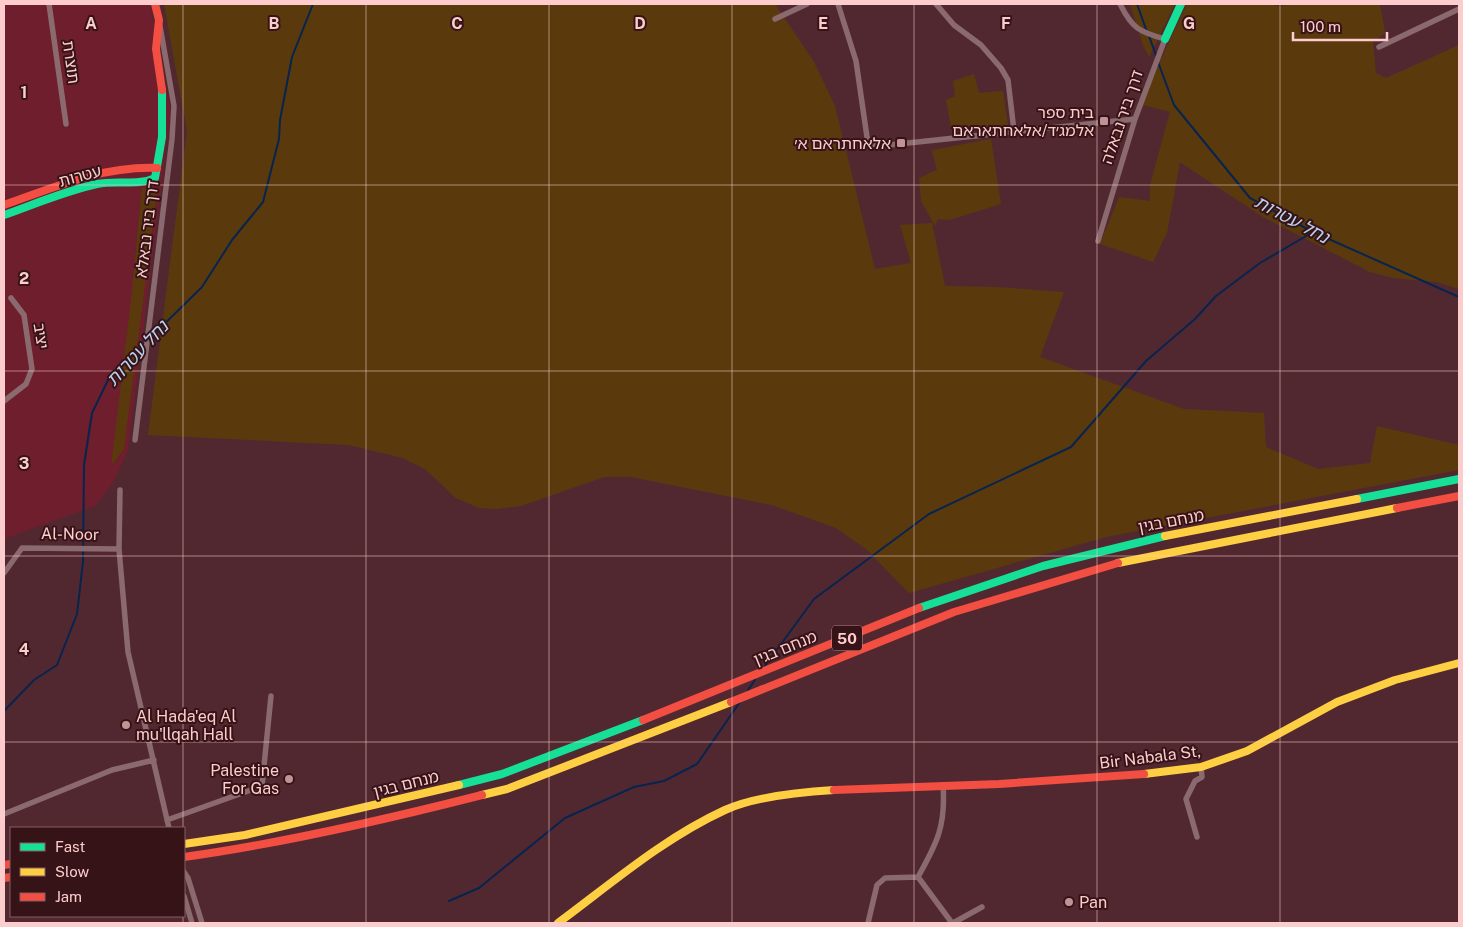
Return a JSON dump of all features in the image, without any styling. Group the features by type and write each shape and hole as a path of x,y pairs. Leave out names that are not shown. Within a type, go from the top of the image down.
{"main road":[{"path":"155,4 159,20 156,49 163,99 162,137 158,168"},
{"name":"דרך ביר נבאלה","path":"1165,39 1182,4"},
{"name":"עטרות","path":"4,205 74,180 105,172 145,167 158,168 157,173 150,181 122,180 107,182 76,190 4,215"},
{"name":"מנחם בגין","path":"185,844 245,835 385,804 502,774 662,713 909,612 1044,566 1147,539 1459,479"},
{"name":"מנחם בגין","path":"185,858 248,848 389,819 507,789 658,732 954,612 1056,580 1157,553 1459,496"},
{"name":"Bir Nabala St,","path":"558,923 672,837 727,809 793,792 943,786 1151,773 1201,767 1247,751 1337,702 1395,680 1459,663"}],"street":[{"name":"תוצרת","path":"49,4 66,124"},
{"path":"775,18 807,4"},
{"path":"838,4 856,61 868,144 889,145 1134,119"},
{"path":"936,4 954,26 981,45 1002,68 1008,80 1014,131"},
{"path":"1120,4 1135,27 1143,33 1165,39"},
{"path":"1379,47 1459,9"},
{"name":"דרך ביר נבאלא","path":"135,440 172,139 173,98 159,20"},
{"name":"דרך ביר נבאלה","path":"1098,241 1134,119 1165,39"},
{"name":"יציב","path":"4,401 26,384 32,369 24,315 11,298"},
{"path":"120,490 119,549 128,652 168,827"},
{"name":"Al-Noor","path":"4,573 22,548 119,549"},
{"path":"166,820 262,786 271,696"},
{"path":"4,814 112,770 154,760"},
{"path":"1197,837 1186,799 1195,781 1202,777 1201,767"},
{"path":"918,877 937,843 945,810 943,786"},
{"path":"185,874 202,923"},
{"path":"868,923 877,886 885,878 918,877"},
{"path":"918,877 952,923 982,907"},
{"path":"185,899 192,923"}],"shaded area":[{"path":"4,4 150,4 171,111 128,450 113,483 95,506 4,539"},
{"path":"164,4 775,4 814,62 835,106 875,269 911,263 900,225 932,223 945,286 996,287 1064,292 1040,357 1184,409 1264,413 1266,447 1318,469 1370,463 1377,426 1459,445 1459,470 1106,537 909,593 866,549 836,528 772,505 631,477 604,477 521,506 495,509 479,508 456,498 425,469 403,458 349,445 148,435 187,131"},
{"path":"1130,4 1175,4 1149,57 1143,45"},
{"path":"1187,4 1270,4 1281,7 1287,4 1380,4 1385,33 1373,42 1376,73 1386,78 1459,45 1459,289 1436,282 1394,278 1370,272 1263,217 1180,162 1167,233 1153,262 1100,244 1119,197 1150,201 1150,185 1170,112 1143,105 1155,72"},
{"path":"974,74 979,93 1003,91 1008,126 952,133 946,100 955,96 953,81"},
{"path":"991,139 1001,204 949,220 938,219 935,226 921,201 919,178 937,170 932,150"},
{"path":"142,188 157,191 124,449 111,466 130,309"}],"waterway":[{"name":"נחל עטרות","path":"149,339 202,287 232,240 263,202 279,139 280,120 292,57 313,4"},
{"name":"נחל עטרות","path":"1137,4 1147,32"},
{"name":"נחל עטרות","path":"1149,36 1157,58"},
{"name":"נחל עטרות","path":"1158,62 1174,105 1250,198 1313,232 1459,297"},
{"path":"765,666 814,599 929,514 1071,447 1146,361 1195,319 1216,296 1260,263 1313,232"},
{"name":"נחל עטרות","path":"4,711 34,680 57,665 77,614 83,562 84,465 92,413 109,378 146,342"},
{"path":"748,690 755,680"},
{"path":"449,901 479,888 565,818 634,787 664,781 697,764 740,702"}],"traffic: fast":[{"path":"1165,39 1181,4"},
{"path":"4,215 62,194 97,184 141,182 155,178 162,137 162,90"},
{"path":"1357,499 1459,479"},
{"path":"919,608 1043,566 1165,536"},
{"path":"459,785 502,774 643,720"}],"traffic: slow":[{"path":"1165,536 1357,499"},
{"path":"1118,563 1397,508"},
{"path":"1144,774 1201,767 1247,751 1337,702 1395,680 1459,663"},
{"path":"482,795 507,789 731,702"},
{"path":"185,844 245,835 459,785"},
{"path":"558,923 618,877 660,848 703,821 725,810 764,798 834,790"}],"traffic: jam":[{"path":"155,4 159,20 156,49 162,90"},
{"path":"4,205 98,174 117,170 157,168"},
{"path":"1397,508 1459,496"},
{"path":"731,702 954,612 1118,563"},
{"path":"643,720 919,608"},
{"path":"834,790 999,784 1144,774"},
{"path":"185,857 334,830 482,795"},
{"path":"4,865 10,864"},
{"path":"4,878 10,877"}],"place":[{"name":"בית ספר אלמג׳ד/אלאחתאראם","path":"1104,121"},
{"name":"אלאחתראם א׳","path":"901,143"},
{"name":"Al Hada'eq Al mu'llqah Hall","path":"126,725"},
{"name":"Palestine For Gas","path":"289,779"},
{"name":"Pan","path":"1069,902"}]}
